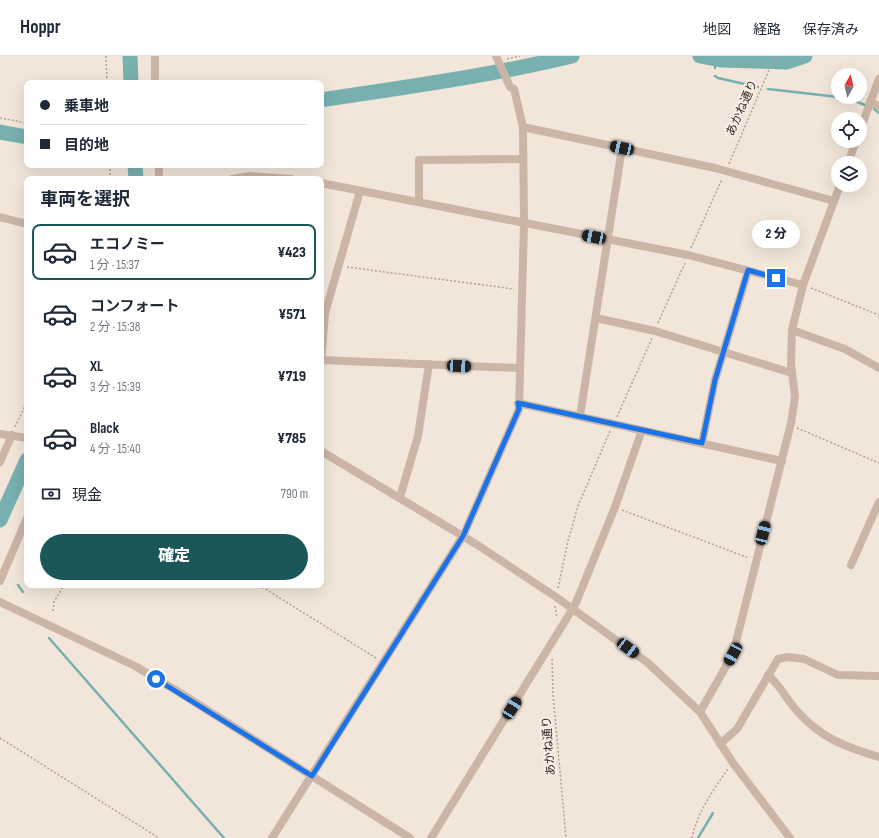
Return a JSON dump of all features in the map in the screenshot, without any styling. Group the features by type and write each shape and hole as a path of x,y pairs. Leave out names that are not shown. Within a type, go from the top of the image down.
{"street":[{"path":"155,56 155,80"},
{"path":"272,838 463,536 519,409 524,223 523,127 514,89 510,87 497,61"},
{"path":"866,112 879,79"},
{"path":"870,102 879,106"},
{"path":"523,127 715,168 834,201"},
{"path":"580,416 622,148"},
{"path":"420,202 419,160 523,159"},
{"path":"324,184 688,255 803,285"},
{"path":"324,325 325,313 360,191"},
{"path":"700,712 733,654 790,425 795,397 792,373 792,330 803,285 837,192"},
{"path":"0,217 24,223"},
{"path":"702,443 723,352 748,270"},
{"path":"596,318 655,331 792,373"},
{"path":"792,330 845,349 879,368"},
{"path":"324,360 519,368"},
{"path":"400,497 418,436 429,364"},
{"path":"518,403 782,461"},
{"path":"431,838 581,592 615,507 642,430"},
{"path":"0,434 24,438"},
{"path":"0,462 14,436"},
{"path":"324,453 463,536 572,609 648,663 700,712 733,763 790,838"},
{"path":"851,565 879,502"},
{"path":"0,581 24,525"},
{"path":"0,602 135,666 410,838"},
{"path":"720,744 737,729 778,659 788,657 804,659 838,675 879,676"},
{"path":"768,675 816,730 841,745 879,757"}],"path":[{"path":"106,56 107,80"},
{"path":"497,61 520,56"},
{"name":"あかね通り","path":"727,168 775,56"},
{"path":"0,118 24,122"},
{"path":"690,249 724,175"},
{"path":"338,266 522,290"},
{"path":"803,285 879,315"},
{"path":"14,436 24,410"},
{"path":"790,425 879,463"},
{"path":"558,593 568,541 578,506 611,428"},
{"path":"615,507 757,561"},
{"path":"53,611 54,602 62,588"},
{"path":"264,588 383,663"},
{"path":"555,603 556,619"},
{"name":"あかね通り","path":"552,659 553,694 566,838"},
{"path":"0,738 159,838"},
{"path":"692,838 696,821 716,786 733,763"}],"waterway":[{"path":"130,56 131,80"},
{"path":"324,100 478,75 572,56"},
{"path":"700,56 721,60 787,62 805,56"},
{"path":"715,59 715,68"},
{"path":"715,76 758,87"},
{"path":"768,89 847,98 865,105"},
{"path":"874,109 879,113"},
{"path":"0,132 24,136"},
{"path":"135,168 136,176"},
{"path":"0,520 24,467"},
{"path":"18,585 23,592"},
{"path":"49,638 224,838"},
{"path":"698,838 713,813"}],"route":[{"path":"156,679 312,776 463,536 519,409 518,403 702,443 715,380 748,270 776,278"}]}
